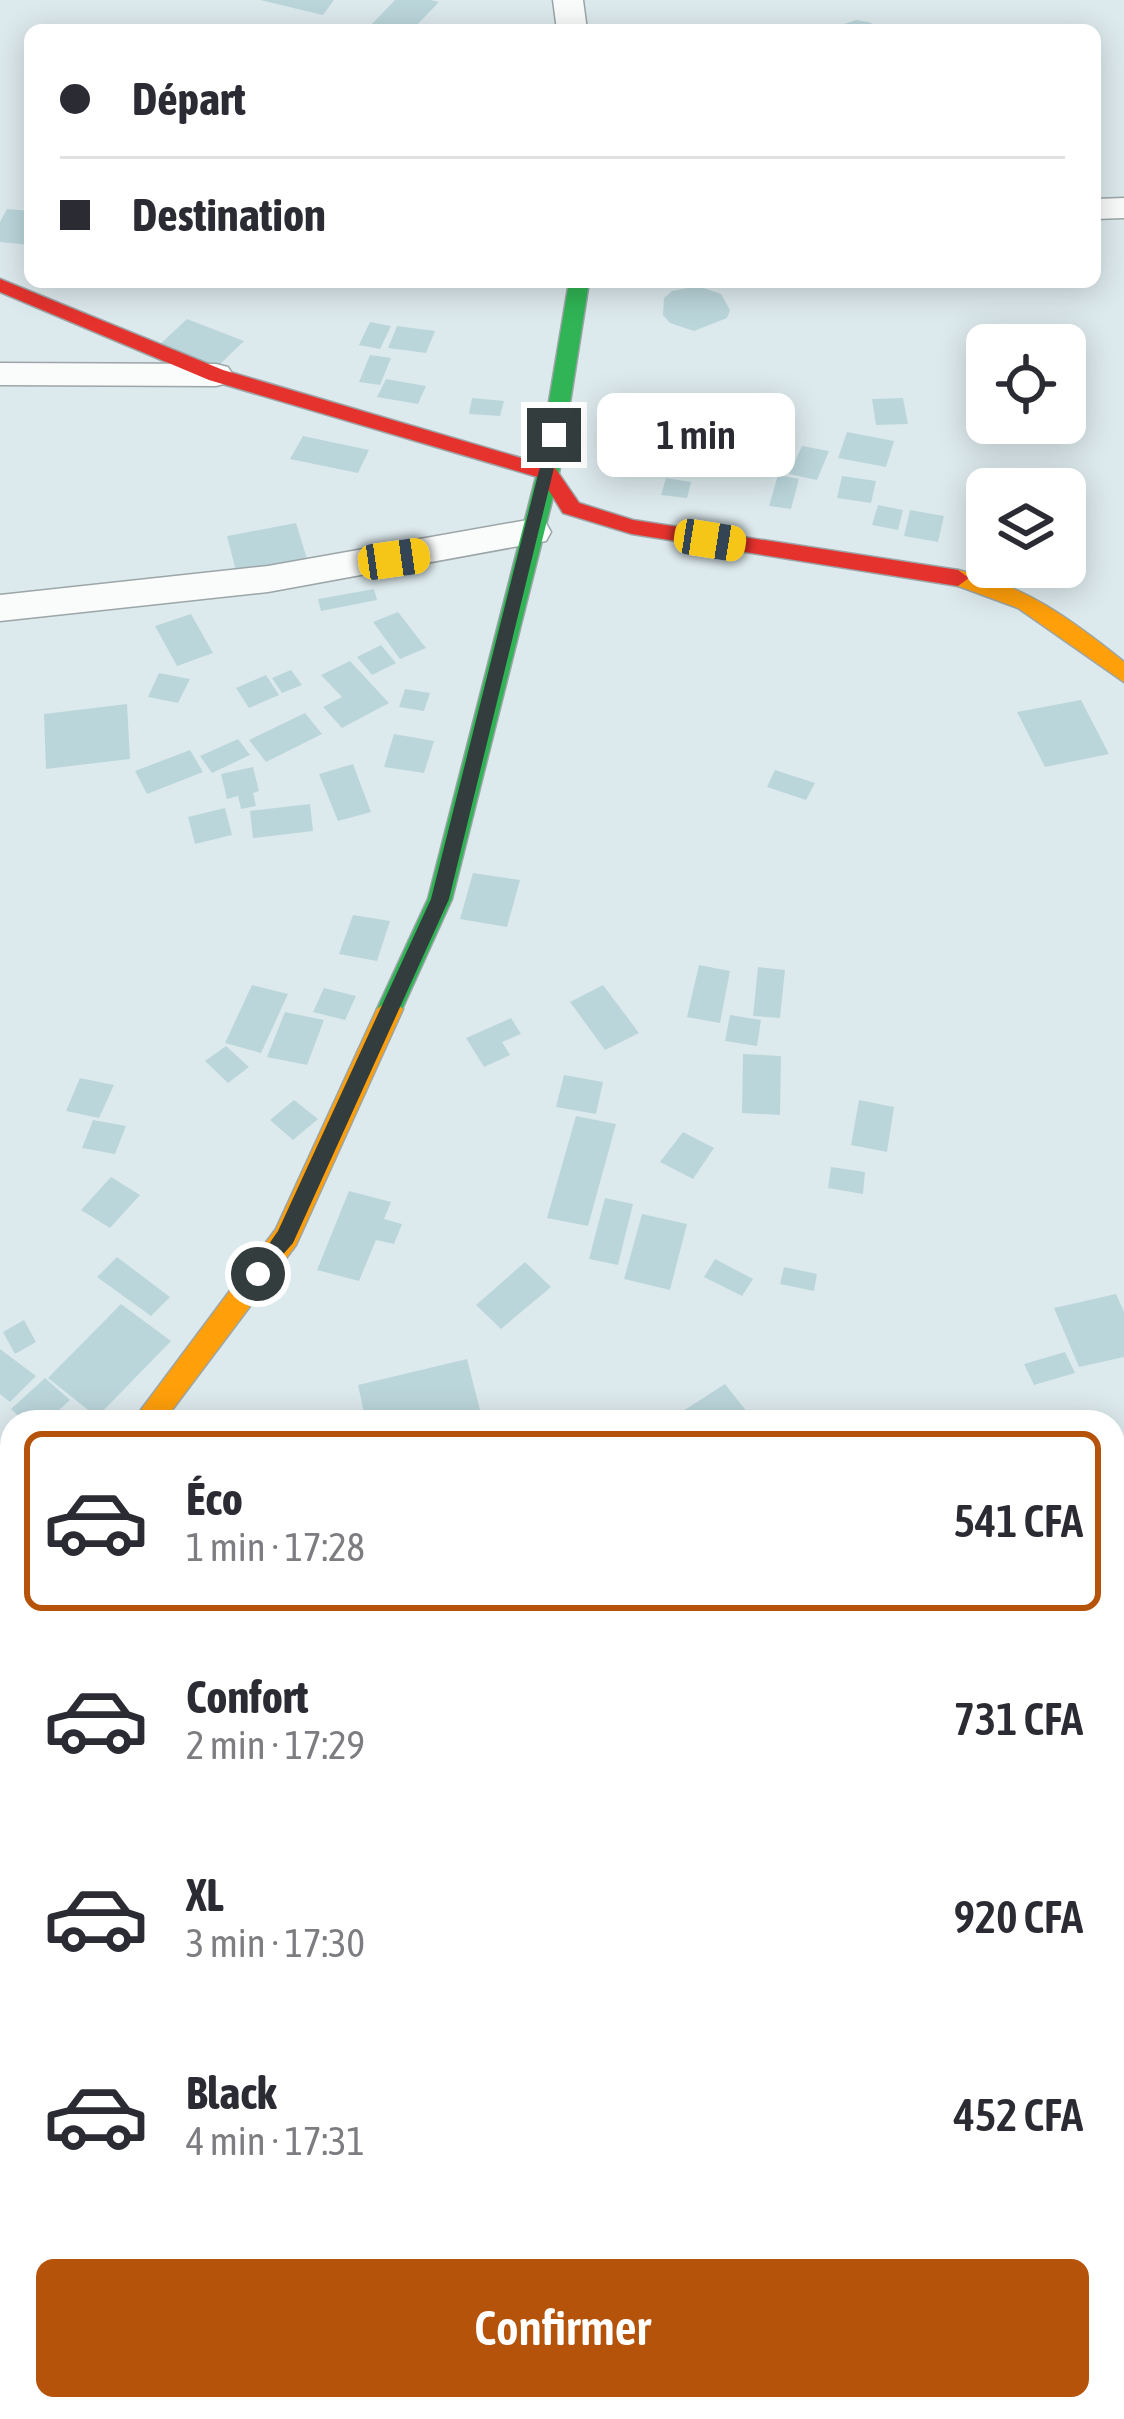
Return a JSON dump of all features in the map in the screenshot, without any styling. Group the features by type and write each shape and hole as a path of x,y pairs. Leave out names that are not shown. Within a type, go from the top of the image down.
{"street":[{"path":"0,285 216,375 548,473 572,508 632,527 980,581 1034,604 1124,674"},
{"path":"155,1410 286,1237 440,899 548,473 578,288"},
{"path":"0,374 216,375"},
{"path":"0,608 106,601 429,554 533,532"}],"building":[{"path":"260,0 334,0 323,15"},
{"path":"395,0 439,2 418,24 372,24"},
{"path":"7,209 24,210 24,244 0,242 0,222"},
{"path":"704,288 721,294 730,310 727,318 694,331 670,323 663,315 664,298 672,291"},
{"path":"187,319 244,341 213,371 156,348"},
{"path":"370,322 391,326 380,349 359,345"},
{"path":"397,326 435,331 426,353 388,348"},
{"path":"370,355 391,358 380,385 359,382"},
{"path":"386,379 426,386 418,404 377,397"},
{"path":"472,398 504,401 500,416 469,414"},
{"path":"903,398 908,424 876,425 872,399"},
{"path":"764,400 771,431 723,434 717,404"},
{"path":"676,409 688,441 655,446 644,413"},
{"path":"710,409 717,436 691,438 686,411"},
{"path":"847,432 894,441 886,467 838,458"},
{"path":"303,436 369,450 358,473 290,459"},
{"path":"802,446 829,451 817,480 789,474"},
{"path":"778,475 799,479 791,509 769,506"},
{"path":"842,476 876,481 871,503 837,498"},
{"path":"666,478 691,482 687,498 661,495"},
{"path":"878,505 903,510 898,530 872,525"},
{"path":"910,510 944,516 938,542 904,536"},
{"path":"296,523 308,562 237,575 227,536"},
{"path":"374,589 377,600 321,611 318,599"},
{"path":"398,612 426,648 400,659 373,622"},
{"path":"191,614 213,653 177,666 155,626"},
{"path":"381,645 396,663 372,675 357,657"},
{"path":"350,661 389,703 342,728 323,707 342,697 321,675"},
{"path":"291,670 302,685 282,693 272,678"},
{"path":"159,673 190,679 178,703 148,697"},
{"path":"266,675 279,695 249,708 236,688"},
{"path":"405,689 430,693 424,711 399,707"},
{"path":"1081,700 1109,754 1045,767 1017,712"},
{"path":"127,704 130,759 46,769 44,714"},
{"path":"305,713 322,734 266,762 249,740"},
{"path":"394,734 434,741 424,773 384,767"},
{"path":"238,739 250,755 212,773 200,756"},
{"path":"190,750 203,772 147,794 135,771"},
{"path":"353,764 371,812 338,821 319,774"},
{"path":"253,767 259,791 253,793 256,806 241,809 238,796 227,799 221,774"},
{"path":"775,770 815,783 806,800 767,787"},
{"path":"310,804 313,831 253,838 250,811"},
{"path":"225,808 232,835 195,844 188,817"},
{"path":"473,873 520,880 507,927 460,919"},
{"path":"353,915 390,921 377,961 339,954"},
{"path":"699,965 730,971 720,1023 687,1017"},
{"path":"758,967 785,970 780,1018 753,1016"},
{"path":"252,985 288,994 261,1053 225,1043"},
{"path":"603,985 639,1033 605,1050 570,1002"},
{"path":"324,988 356,996 345,1020 313,1012"},
{"path":"285,1012 324,1020 307,1065 267,1057"},
{"path":"730,1015 761,1020 757,1046 725,1041"},
{"path":"511,1018 521,1034 502,1042 510,1055 484,1067 466,1038"},
{"path":"226,1046 249,1067 228,1083 205,1061"},
{"path":"743,1054 781,1056 780,1115 742,1113"},
{"path":"564,1075 603,1082 596,1114 556,1107"},
{"path":"80,1078 114,1085 99,1118 66,1111"},
{"path":"294,1100 318,1119 293,1140 270,1120"},
{"path":"859,1100 894,1107 887,1152 851,1145"},
{"path":"576,1116 616,1124 588,1226 547,1218"},
{"path":"93,1120 126,1126 115,1154 82,1148"},
{"path":"683,1132 714,1148 693,1179 660,1162"},
{"path":"831,1167 865,1172 863,1194 828,1188"},
{"path":"111,1177 140,1195 110,1228 81,1210"},
{"path":"349,1191 391,1202 384,1219 402,1224 394,1244 376,1240 359,1281 317,1270"},
{"path":"605,1198 633,1204 618,1265 589,1259"},
{"path":"642,1214 687,1224 670,1290 624,1279"},
{"path":"117,1257 170,1297 151,1316 97,1277"},
{"path":"715,1259 753,1279 742,1296 704,1277"},
{"path":"525,1262 551,1287 501,1329 476,1305"},
{"path":"784,1267 817,1274 814,1291 780,1284"},
{"path":"1116,1294 1124,1312 1124,1357 1079,1367 1054,1308"},
{"path":"121,1304 171,1341 104,1410 88,1410 48,1378"},
{"path":"24,1320 36,1342 15,1354 3,1332"},
{"path":"0,1349 36,1376 10,1402 0,1394"},
{"path":"1065,1352 1075,1373 1034,1385 1024,1364"},
{"path":"467,1359 480,1410 363,1410 358,1385"},
{"path":"45,1378 70,1400 59,1410 11,1409"},
{"path":"725,1384 746,1410 685,1410"}],"traffic: fast":[{"path":"390,1009 440,899 548,473 578,288"}],"traffic: slow":[{"path":"958,578 1026,602 1124,674"},
{"path":"155,1410 286,1237 390,1009"}],"traffic: jam":[{"path":"0,285 216,375 548,473 571,508 632,527 958,578"}],"route":[{"path":"258,1274 286,1237 440,899 554,435"}]}
